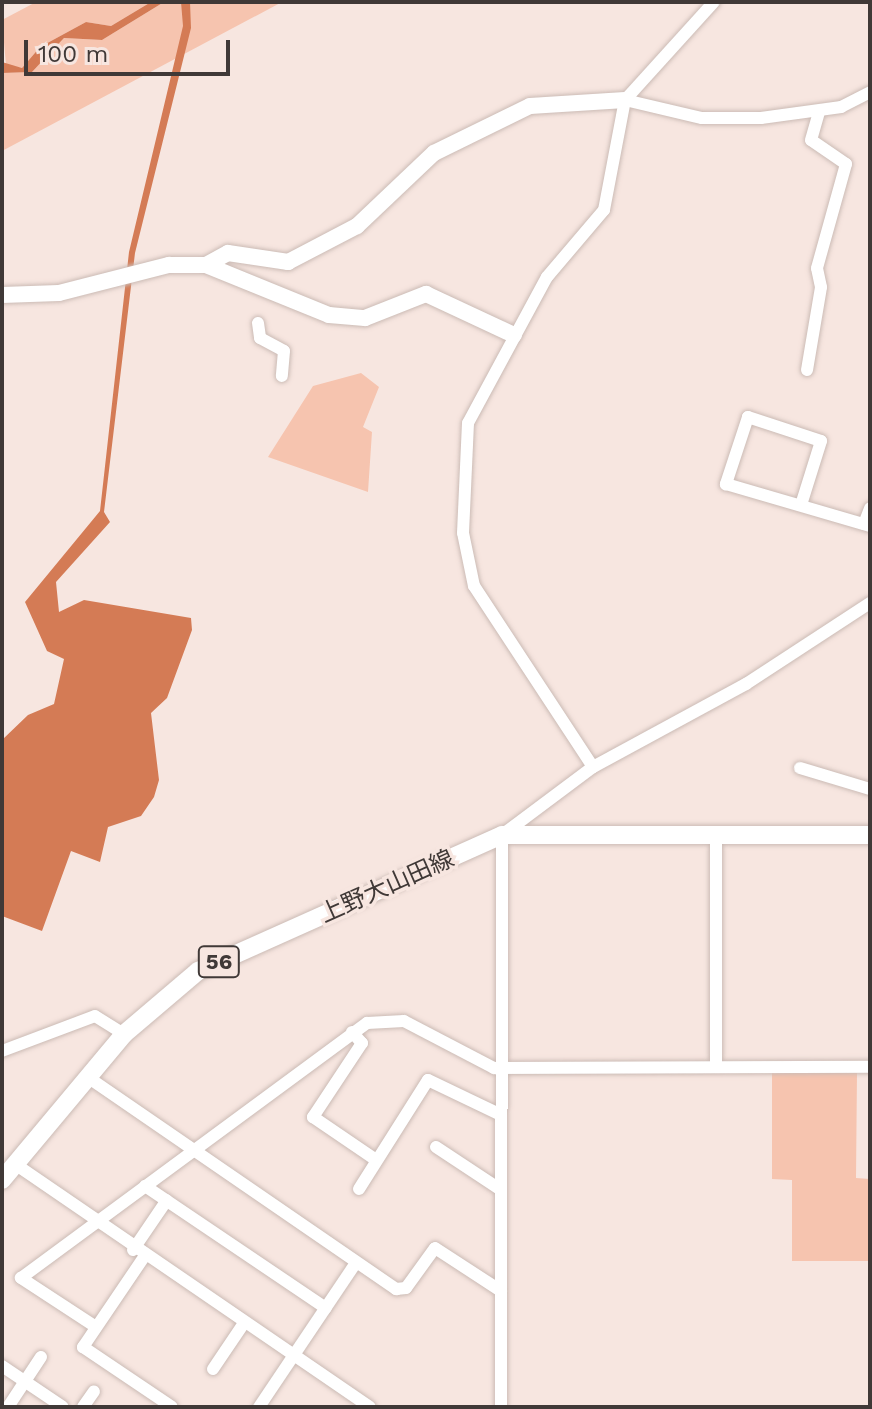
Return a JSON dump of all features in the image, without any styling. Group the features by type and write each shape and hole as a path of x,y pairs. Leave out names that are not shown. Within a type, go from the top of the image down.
{"main road":[{"name":"上野大山田線","path":"2,1180 124,1034 198,971 502,835 870,835"}],"street":[{"path":"593,767 474,586 465,559 468,423 547,277 604,210 625,100 714,2"},
{"path":"2,295 59,293 138,272 206,265 228,253 288,262 357,226 413,167 530,106 625,100 702,118 819,112 870,92"},
{"path":"807,370 821,287 817,268 846,173 843,160 811,140 819,112"},
{"path":"206,265 329,315 365,318 426,294 514,335"},
{"path":"258,323 260,338 284,351 282,376"},
{"path":"801,505 821,441 748,417 726,484 867,525 870,508"},
{"path":"501,1407 502,835 593,767 746,684 870,603"},
{"path":"800,768 870,789"},
{"path":"716,834 716,1067"},
{"path":"2,1051 95,1016 124,1034"},
{"path":"96,1327 21,1278 352,1032 396,1019 501,1067 870,1067"},
{"path":"352,1032 362,1043 313,1117 376,1160"},
{"path":"89,1078 196,1147 355,1264 406,1288 435,1248 501,1291"},
{"path":"359,1189 428,1080 501,1115"},
{"path":"436,1147 501,1190"},
{"path":"15,1164 93,1224 370,1407"},
{"path":"145,1186 326,1308"},
{"path":"167,1200 83,1347 172,1407"},
{"path":"259,1407 355,1264"},
{"path":"213,1369 244,1323"},
{"path":"8,1407 41,1357"},
{"path":"2,1366 63,1407"},
{"path":"83,1407 94,1391"}],"shaded area":[{"path":"36,2 151,2 111,26 86,22 40,47 22,68 6,65 2,20"},
{"path":"151,2 164,2 102,40 64,38 32,72 2,73 2,62 22,68 40,47 86,22 111,26"},
{"path":"164,2 282,2 2,151 2,73 32,72 64,38 102,40"},
{"path":"181,2 190,2 191,28 135,253 104,512 110,522 56,582 59,612 84,600 191,618 192,630 167,698 151,713 159,780 154,797 141,816 108,827 100,862 71,851 42,931 2,916 2,740 28,715 54,704 64,659 47,651 25,602 100,511 129,252 183,26"},
{"path":"361,373 379,387 363,427 372,432 368,492 268,457 313,386"},
{"path":"772,1073 857,1073 856,1178 870,1179 870,1261 792,1261 792,1180 772,1179"}]}
